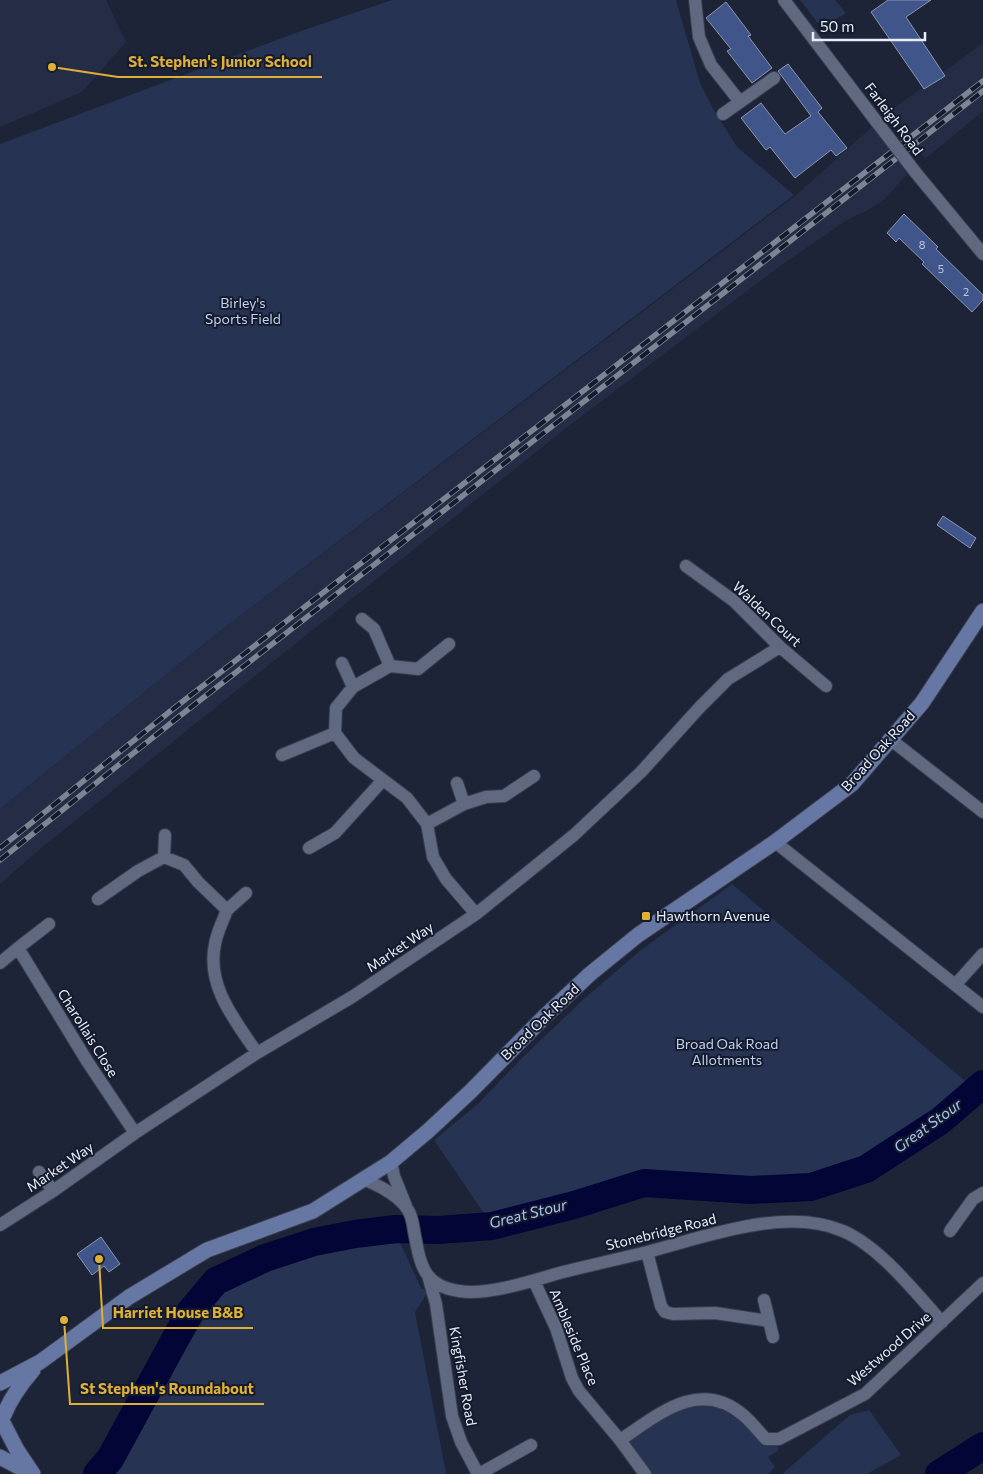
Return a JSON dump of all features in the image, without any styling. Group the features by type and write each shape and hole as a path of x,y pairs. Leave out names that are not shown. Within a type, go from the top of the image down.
{"street":[{"path":"695,0 699,37 711,64 740,102"},
{"name":"Farleigh Road","path":"784,0 916,173 983,254"},
{"path":"723,114 774,78"},
{"name":"Walden Court","path":"686,566 734,601 780,647 826,686"},
{"name":"Broad Oak Road","path":"0,1383 40,1362 129,1297 207,1250 313,1211 391,1162 471,1091 545,1016 590,974 638,935 775,842 852,784 922,703 983,611"},
{"path":"362,619 374,629 390,666"},
{"path":"449,644 418,669 390,666 353,687 336,708 335,733 354,758 407,798 427,824 433,857 446,879 476,914"},
{"name":"Market Way","path":"0,1224 53,1191 136,1133 257,1053 352,997 476,914 574,836 642,772 728,679 780,647"},
{"path":"342,664 353,687"},
{"path":"282,754 335,733"},
{"path":"890,739 983,812"},
{"path":"427,824 464,804 486,797 504,796 534,776"},
{"path":"309,848 335,834 383,780"},
{"path":"457,783 464,804"},
{"path":"164,857 165,835"},
{"path":"775,842 983,1007"},
{"path":"98,899 138,871 164,857"},
{"path":"164,857 184,865 198,882 227,910"},
{"path":"246,893 227,910 215,944 213,970 222,1000 257,1053"},
{"path":"0,963 49,924"},
{"name":"Charollais Close","path":"18,948 87,1061 136,1133"},
{"path":"956,984 983,954"},
{"path":"391,1162 394,1176 412,1219 418,1254 424,1271 430,1279"},
{"path":"39,1172 53,1191"},
{"path":"365,1180 382,1186 407,1209"},
{"path":"950,1231 973,1200 983,1193"},
{"name":"Stonebridge Road","path":"430,1279 440,1286 459,1292 481,1291 534,1281 719,1233 774,1221 819,1223 844,1231 867,1245 903,1279 942,1322"},
{"path":"647,1252 661,1306 665,1312 673,1314 715,1313 769,1322"},
{"name":"Kingfisher Road","path":"430,1279 452,1416 461,1442 479,1474 531,1446"},
{"name":"Ambleside Place","path":"534,1281 556,1328 572,1378 579,1391 620,1440 645,1474"},
{"name":"Westwood Drive","path":"620,1440 665,1410 684,1402 697,1399 712,1399 727,1404 743,1414 766,1439 779,1445 865,1394 983,1283"},
{"path":"764,1300 773,1337"},
{"name":"Broad Oak Road","path":"2,1417 18,1387 40,1362"},
{"path":"2,1417 16,1450 32,1474"},
{"path":"0,1457 32,1474"}],"shaded area":[{"path":"0,0 106,0 126,42 82,92 0,127"},
{"path":"983,43 983,111 925,159 889,112"},
{"path":"872,127 909,172 885,199 847,220 780,266 570,425 226,699 39,850 0,884 0,809 215,635 795,196"}],"green space":[{"name":"Birley's Sports Field","path":"392,0 676,0 700,83 712,107 737,147 794,195 215,635 0,809 0,144 298,32"},
{"path":"800,0 835,0 846,13 822,28"},
{"name":"Broad Oak Road Allotments","path":"732,884 971,1086 934,1119 908,1138 864,1163 810,1183 750,1186 643,1180 573,1201 490,1222 434,1140 478,1104 523,1057 585,998 641,950"},
{"path":"397,1236 421,1288 428,1292 415,1312 446,1473 112,1474 131,1438 216,1299 238,1277 291,1257"},
{"path":"711,1399 756,1430 779,1439 778,1451 768,1457 775,1467 768,1474 645,1474 620,1440 665,1410"},
{"path":"869,1410 901,1455 867,1474 782,1474 850,1415"}],"building":[{"path":"888,0 931,0 906,17 945,76 924,89 871,12"},
{"path":"726,2 751,35 748,36 772,68 752,83 727,51 731,49 706,18"},
{"path":"788,64 822,108 818,112 847,148 836,156 831,150 795,178 770,147 766,150 741,118 761,103 785,134 811,116 778,71"},
{"path":"904,214 938,247 936,249 983,295 983,300 972,312 922,264 924,262 899,238 896,242 887,233"},
{"path":"943,516 976,538 970,548 937,525"},
{"path":"101,1237 120,1264 109,1272 104,1266 92,1275 77,1254"}],"waterway":[{"name":"Great Stour","path":"97,1474 110,1459 190,1312 216,1281 265,1258 314,1242 355,1234 396,1229 438,1230 492,1226 574,1205 644,1183 751,1190 811,1187 866,1169 940,1121 983,1084"},
{"name":"Great Stour","path":"939,1474 983,1446"}],"railway":[{"path":"0,848 173,709 983,81"},
{"path":"0,860 181,715 983,91"}],"place":[{"name":"St. Stephen's Junior School","path":"52,67"},
{"name":"Hawthorn Avenue","path":"646,916"},
{"name":"Harriet House B&B","path":"99,1259"},
{"name":"St Stephen's Roundabout","path":"64,1320"}]}
